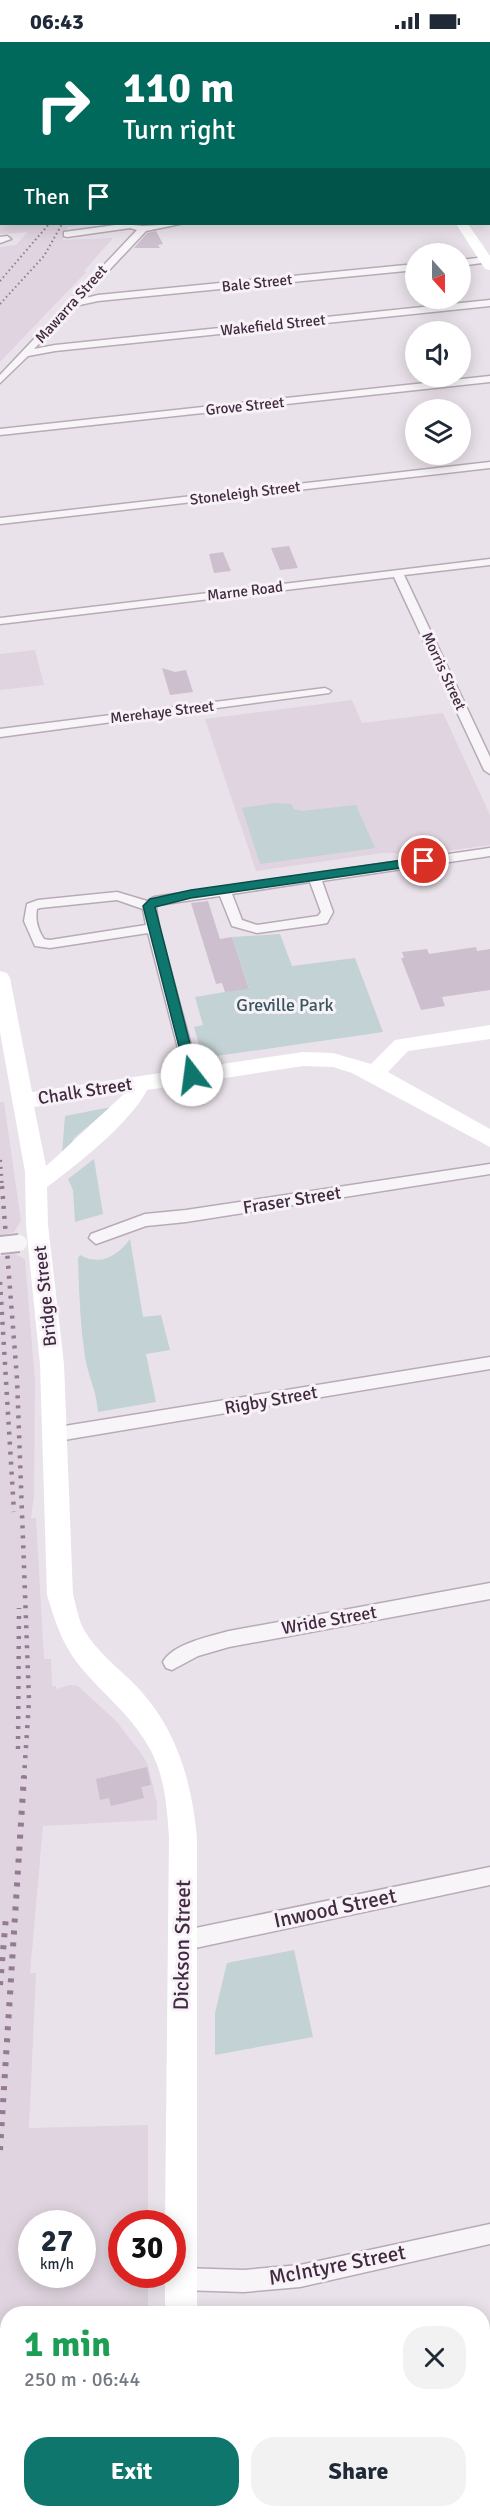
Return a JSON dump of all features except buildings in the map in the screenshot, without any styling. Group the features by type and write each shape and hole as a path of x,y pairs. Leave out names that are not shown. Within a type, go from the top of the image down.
{"street":[{"path":"67,234 130,225 159,225"},
{"path":"463,225 488,263"},
{"name":"Mawarra Street","path":"0,380 142,226"},
{"path":"471,263 488,263"},
{"name":"Bale Street","path":"71,304 98,298 405,268"},
{"name":"Bale Street","path":"80,294 98,298"},
{"name":"Wakefield Street","path":"25,354 55,348 490,303"},
{"path":"39,339 45,345 55,348"},
{"name":"Grove Street","path":"0,432 490,380"},
{"name":"Stoneleigh Street","path":"0,521 490,465"},
{"name":"Marne Road","path":"0,621 490,562"},
{"name":"Morris Street","path":"398,573 490,770"},
{"name":"Merehaye Street","path":"0,733 325,691"},
{"path":"153,928 50,944 40,943 35,937 29,912 38,904 117,896 149,906 164,898 490,852"},
{"path":"224,889 237,923 257,929 267,928 321,920 327,912 314,876"},
{"path":"149,906 192,1075"},
{"name":"Bridge Street","path":"0,978 37,1183 29,1242 52,1364 52,1435 58,1576 65,1615"},
{"path":"375,1072 402,1045 490,1032"},
{"name":"Chalk Street","path":"23,1101 318,1058 345,1061 375,1072 490,1140"},
{"path":"37,1183 63,1164 132,1100 141,1082"},
{"name":"Fraser Street","path":"96,1238 145,1220 490,1169"},
{"path":"0,1245 29,1242"},
{"name":"Rigby Street","path":"52,1435 490,1363"},
{"name":"Wride Street","path":"172,1662 211,1642 490,1591"},
{"name":"Dickson Street","path":"65,1615 89,1659 132,1700 147,1719 169,1760 182,1814 181,2210"},
{"name":"Inwood Street","path":"181,1941 490,1876"},
{"name":"McIntyre Street","path":"186,2279 244,2281 300,2276 490,2234"},
{"name":"Dickson Street","path":"181,2288 182,2306"}],"shaded area":[{"path":"0,225 83,225 68,227 63,240 113,238 84,271 86,272 0,362 0,247 16,245 28,232 0,234"},
{"path":"35,650 44,685 0,690 0,654"},
{"path":"352,700 362,723 443,713 490,815 490,845 423,854 383,853 256,871 205,719"},
{"path":"0,1102 4,1102 21,1221 14,1232 0,1235"},
{"path":"15,1254 25,1259 35,1381 34,1496 31,1518 36,1518 44,1659 51,1659 52,1686 56,1686 56,1689 70,1685 78,1686 116,1721 148,1765 157,1803 157,1820 43,1826 30,1973 36,1973 29,2128 148,2125 148,2210 108,2210 108,2288 148,2288 148,2306 0,2306 0,1256"}],"green space":[{"path":"275,803 291,804 294,809 302,811 356,805 375,848 260,864 242,808"},
{"name":"Greville Park","path":"280,934 292,966 355,958 383,1032 203,1058 194,1027 203,1025 195,997 249,988 232,937"},
{"path":"111,1107 74,1138 69,1148 62,1154 65,1116"},
{"path":"94,1159 103,1214 75,1222 73,1190 68,1179"},
{"path":"130,1239 143,1317 161,1315 170,1350 146,1354 156,1402 98,1412 83,1345 78,1258 80,1255 94,1260 108,1258 120,1251"},
{"path":"294,1950 313,2037 215,2055 215,2013 227,1963"}],"railway":[{"path":"0,281 48,225"},
{"path":"0,304 44,256 61,225"},
{"path":"0,1160 2,1187"},
{"path":"2,1186 17,1379 29,1701 24,1777"},
{"path":"0,1282 14,1512"},
{"path":"18,1749 19,1608"},
{"path":"0,2150 24,1776"},
{"path":"0,1985 6,1917"}],"route":[{"path":"192,1075 153,928 149,906 154,901 424,861"}]}
